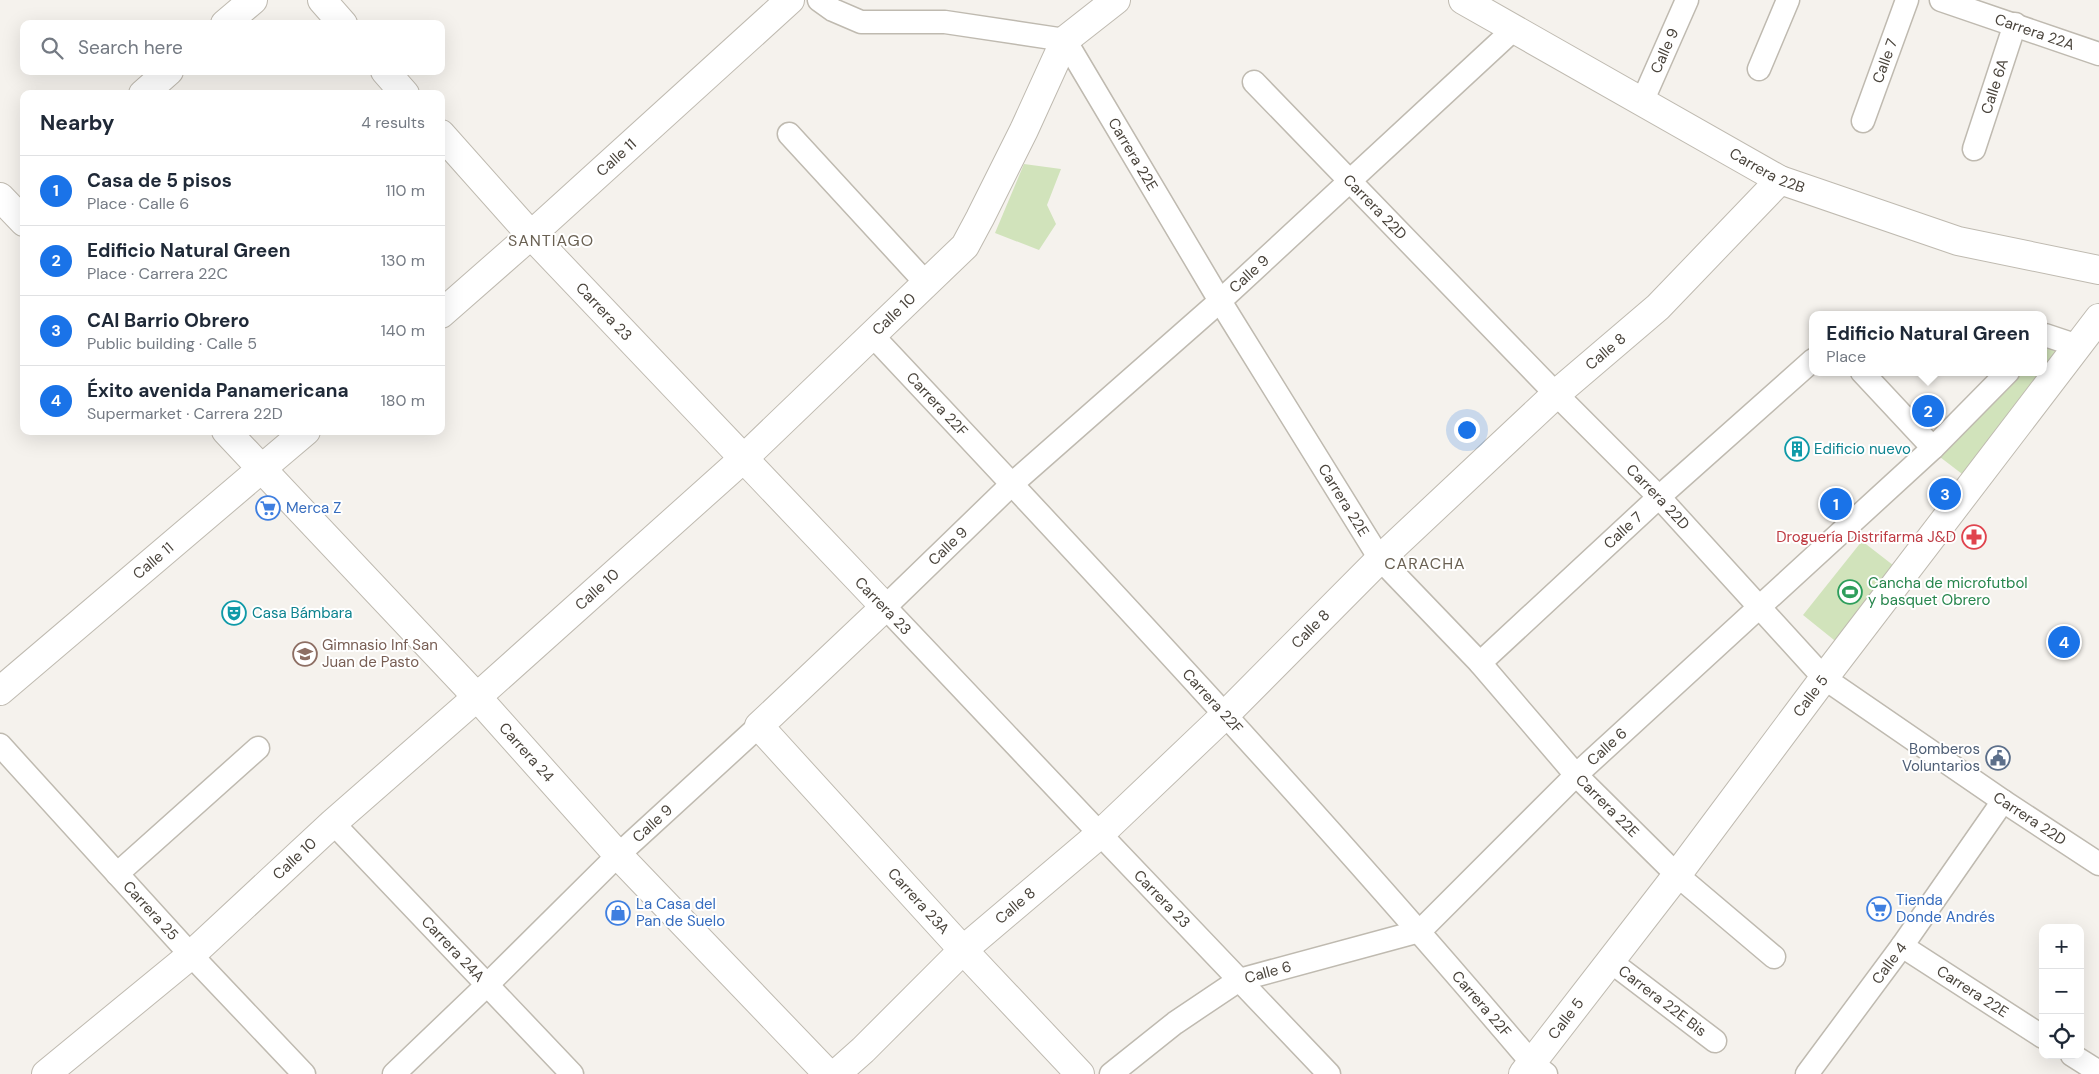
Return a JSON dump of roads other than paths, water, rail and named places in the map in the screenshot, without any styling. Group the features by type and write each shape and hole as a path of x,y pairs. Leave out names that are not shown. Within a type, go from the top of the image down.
{"street":[{"path":"230,20 253,0"},
{"path":"322,0 340,20"},
{"name":"Calle 11","path":"445,310 790,0"},
{"path":"819,0 833,10 861,22 945,22 1065,40"},
{"name":"Calle 10","path":"46,1074 191,955 333,823 744,458 965,246 1065,40 1116,0"},
{"name":"Carrera 22B","path":"1463,0 1780,180 1958,241 2099,270"},
{"name":"Calle 9","path":"1642,102 1688,0"},
{"path":"1760,69 1788,0"},
{"name":"Calle 7","path":"1863,121 1907,0"},
{"name":"Carrera 22A","path":"1942,0 2098,50"},
{"name":"Calle 6A","path":"1974,149 2015,24"},
{"name":"Calle 9","path":"394,1074 618,855 759,726 1012,484 1220,301 1513,30"},
{"name":"Carrera 22E","path":"1065,40 1220,301 1380,559 1480,663 1576,775 1677,876 1774,957"},
{"path":"148,90 164,75"},
{"path":"388,75 402,90"},
{"name":"Carrera 22D","path":"1254,82 1556,394 1659,497 1824,678 2003,801 2099,864"},
{"path":"789,134 926,283"},
{"name":"Carrera 23","path":"445,138 531,235 1329,1074"},
{"name":"Calle 8","path":"836,1074 863,1050 962,950 1100,834 1224,716 1380,559 1556,394 1658,307 1780,180"},
{"name":"Calle 5","path":"1534,1070 1610,961 1677,876 1824,678 2099,318"},
{"name":"Carrera 22F","path":"872,335 1012,484 1420,931 1534,1070"},
{"path":"2047,336 2078,346"},
{"name":"Calle 7","path":"1480,663 1659,497 1809,364"},
{"path":"1866,376 1933,448"},
{"name":"Calle 6","path":"1111,1074 1175,1023 1239,980 1420,931 1576,775 1933,448 2004,376"},
{"name":"Carrera 24","path":"230,435 477,697 618,855 828,1074"},
{"name":"Calle 11","path":"0,691 301,435"},
{"name":"Carrera 23A","path":"759,726 962,950 1080,1074"},
{"name":"Carrera 25","path":"0,745 191,955 304,1074"},
{"path":"118,874 258,748"},
{"name":"Calle 4","path":"1806,1074 1902,946 2003,801"},
{"name":"Carrera 24A","path":"333,823 572,1074"},
{"name":"Carrera 22E","path":"1902,946 2039,1033"},
{"name":"Carrera 22E Bis","path":"1610,961 1715,1041"},
{"path":"2078,1059 2099,1072"}],"place":[{"name":"Edificio Natural Green","path":"1928,411"},
{"name":"Edificio nuevo","path":"1797,449"},
{"name":"CAI Barrio Obrero","path":"1945,494"},
{"name":"Casa de 5 pisos","path":"1836,504"},
{"name":"Merca Z","path":"268,508"},
{"name":"Droguería Distrifarma J&D","path":"1974,537"},
{"name":"Cancha de microfutbol y basquet Obrero","path":"1850,592"},
{"name":"Casa Bámbara","path":"234,613"},
{"name":"Éxito avenida Panamericana","path":"2064,642"},
{"name":"Gimnasio Inf San Juan de Pasto","path":"305,654"},
{"name":"Bomberos Voluntarios","path":"1998,758"},
{"name":"Tienda Donde Andrés","path":"1879,909"},
{"name":"La Casa del Pan de Suelo","path":"618,913"}],"district":[{"name":"SANTIAGO","path":"551,240"},
{"name":"CARACHA","path":"1425,563"}]}
